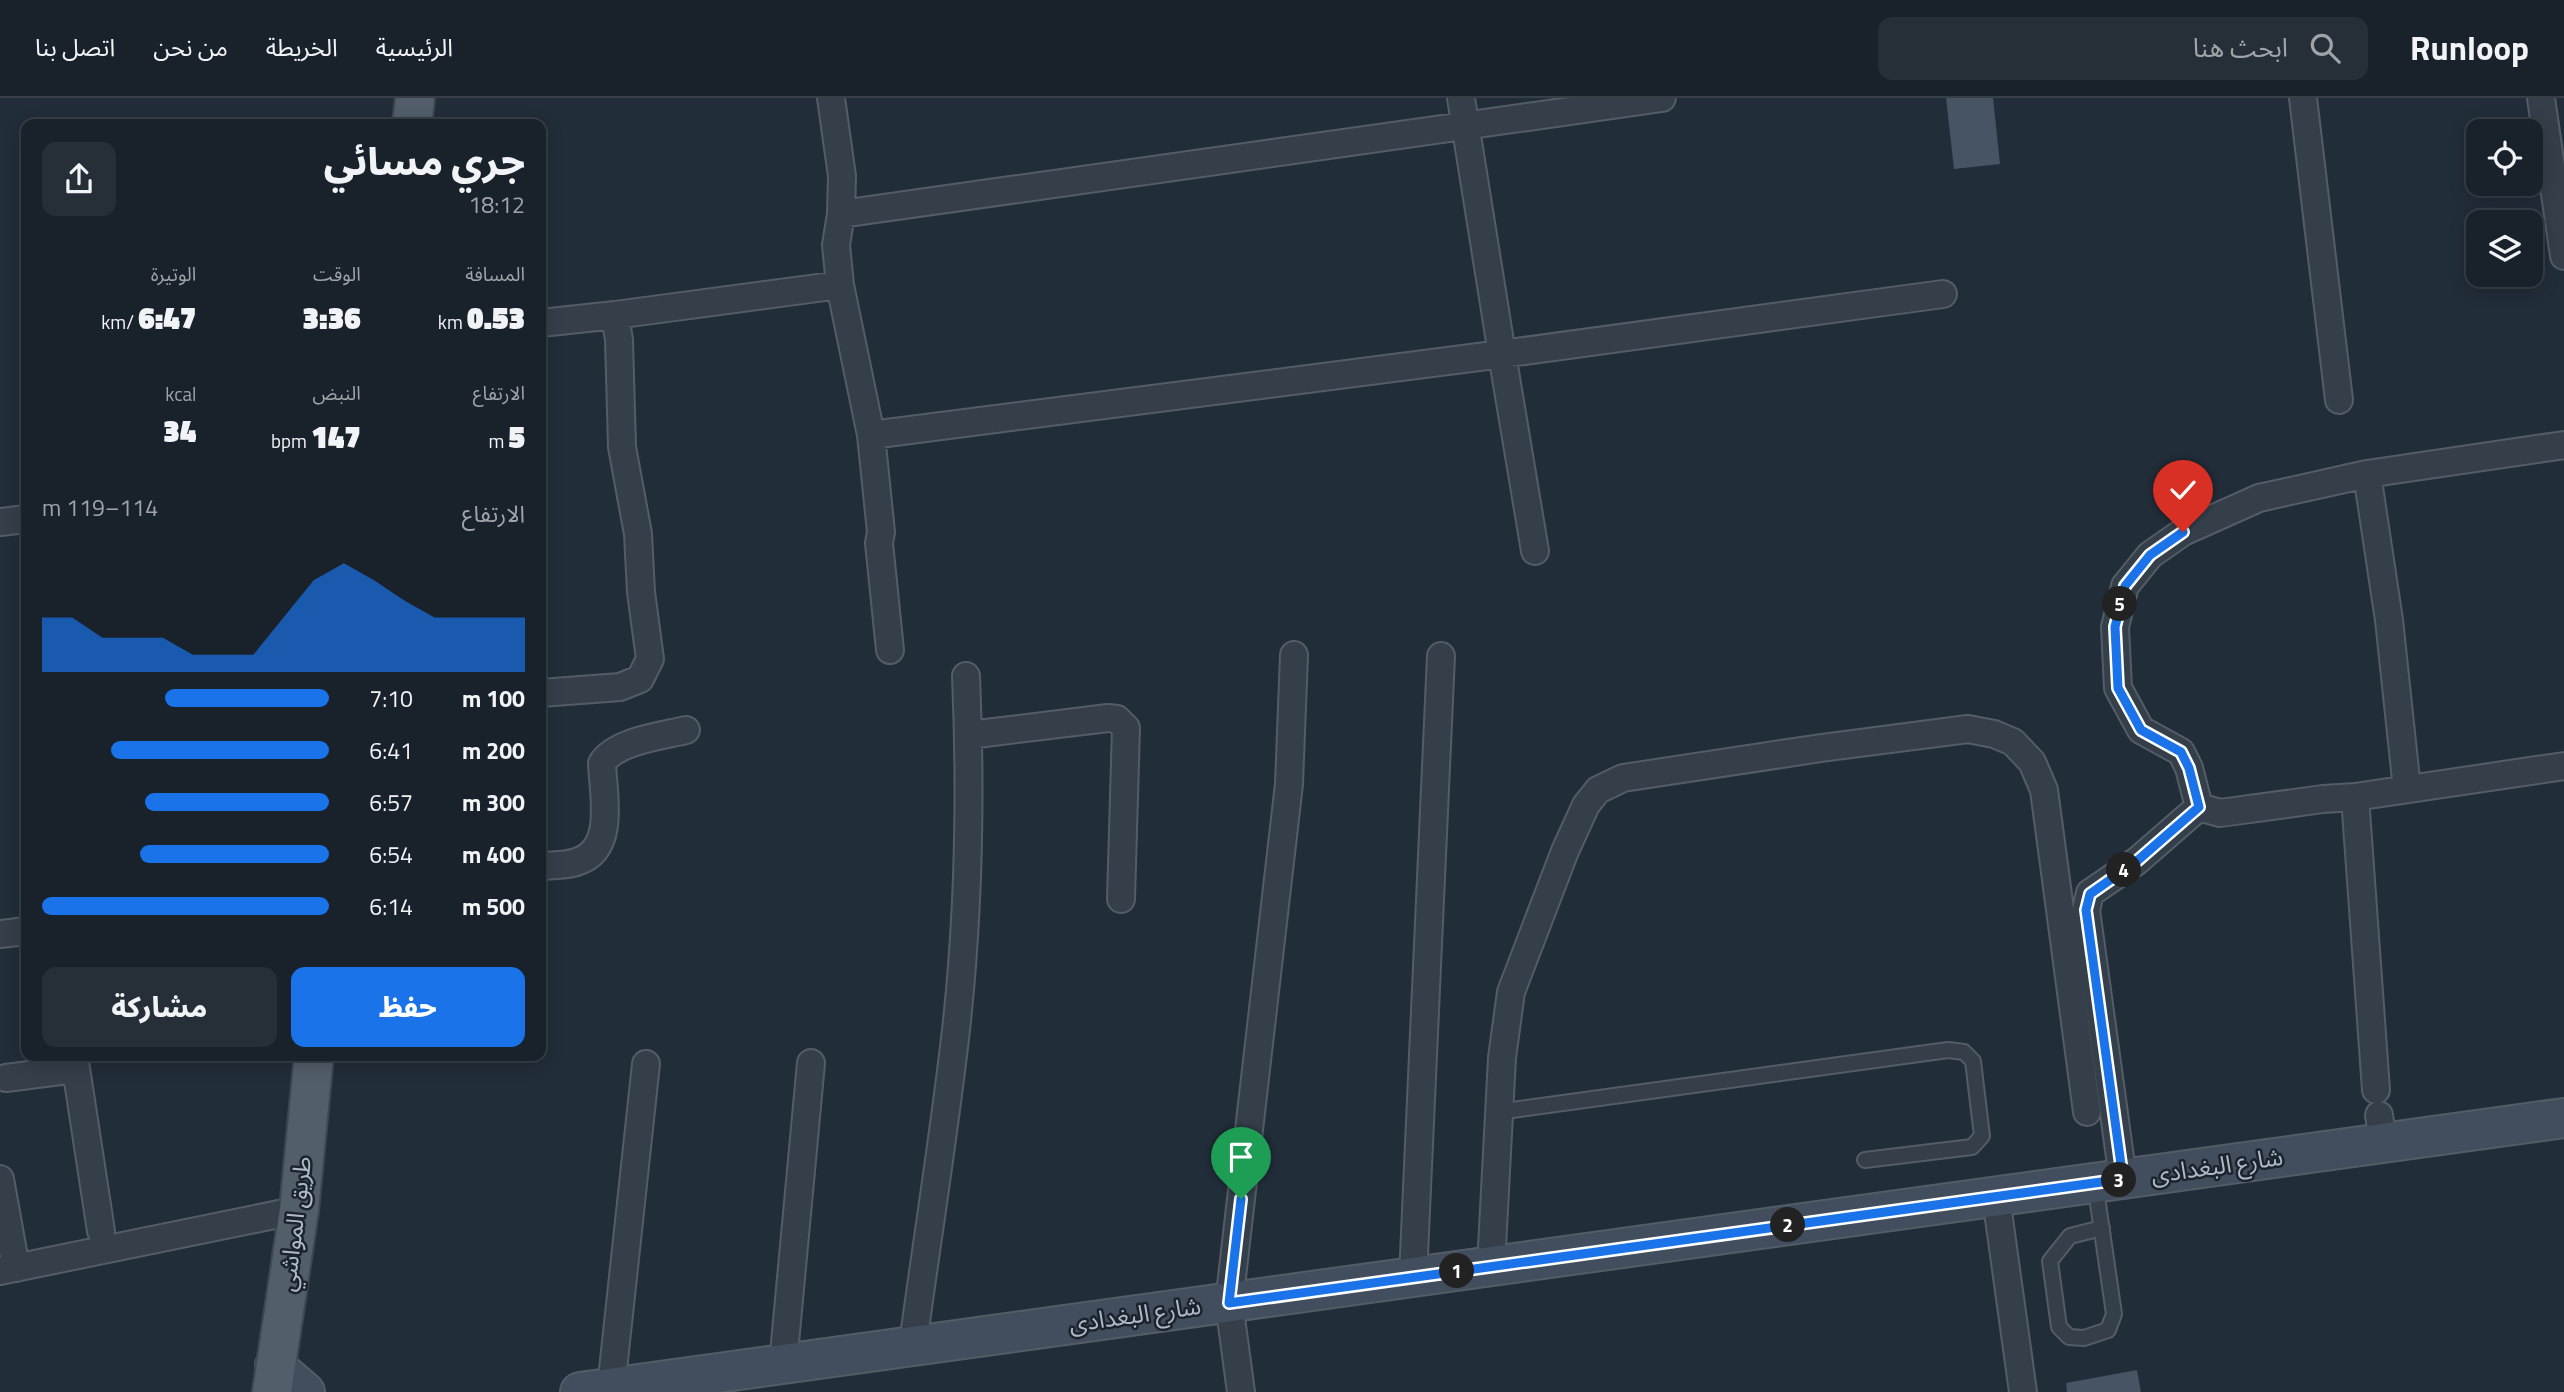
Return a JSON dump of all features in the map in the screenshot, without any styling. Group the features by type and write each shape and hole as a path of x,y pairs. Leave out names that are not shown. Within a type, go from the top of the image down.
{"main road":[{"path":"413,119 415,98"},
{"name":"طريق المواشي","path":"274,1379 299,1210 313,1061"}],"street":[{"path":"831,98 842,176 841,214 836,245 840,285 872,435 881,532 879,544 890,650"},
{"path":"1461,98 1535,551"},
{"path":"841,214 1661,98"},
{"path":"2304,98 2339,400"},
{"path":"2541,98 2560,205 2564,256"},
{"path":"546,322 840,285"},
{"path":"872,435 1502,355 1942,295"},
{"path":"546,693 620,687 640,678 650,659 640,592 638,534 622,447 619,341 615,315"},
{"path":"2199,807 2189,768 2181,752 2141,730 2118,688 2115,627 2125,586 2150,555 2183,532 2259,498 2367,474 2564,444"},
{"path":"2367,474 2389,621 2407,789"},
{"path":"0,522 21,520"},
{"path":"1241,1392 1229,1303 1289,784 1294,655"},
{"path":"1413,1277 1441,656"},
{"path":"913,1344 956,1029 968,875 969,735 966,676"},
{"path":"969,735 1108,718 1117,719 1126,728 1121,899"},
{"path":"1492,1266 1498,1112 1511,992 1564,851 1586,805 1598,790 1623,778 1968,729 1994,734 2013,742 2032,762 2044,790 2087,1112"},
{"path":"546,865 579,862 594,851 604,831 602,763 607,754 620,747 686,730"},
{"path":"2199,807 2220,813 2356,797 2564,766"},
{"path":"2356,797 2379,1116"},
{"path":"2109,1181 2086,910 2090,894 2137,861 2199,807"},
{"path":"0,934 21,932"},
{"path":"6,1078 75,1062 100,1231"},
{"path":"783,1364 811,1063"},
{"path":"595,1390 646,1064"},
{"name":"شارع البغدادى","path":"595,1390 702,1384 783,1364 913,1344 2109,1181 2379,1116 2564,1118"},
{"path":"0,1179 8,1269 299,1210"},
{"path":"1996,1197 2023,1392"},
{"path":"274,1379 305,1392"}],"lane":[{"path":"1498,1112 1948,1050 1964,1052 1973,1061 1982,1136 1972,1147 1865,1160"},
{"path":"2102,1228 2070,1236 2050,1261 2059,1327 2069,1336 2084,1338 2108,1329 2114,1314 2102,1228 2109,1181"}],"building":[{"path":"1946,98 1993,98 2000,164 1954,169"},
{"path":"2137,1370 2141,1392 2067,1392 2066,1383"}],"route":[{"path":"1241,1199 1229,1303 2123,1179 2086,910 2090,894 2137,861 2175,825 2199,807 2189,768 2181,752 2141,730 2118,688 2115,627 2125,586 2150,555 2183,532"}]}
